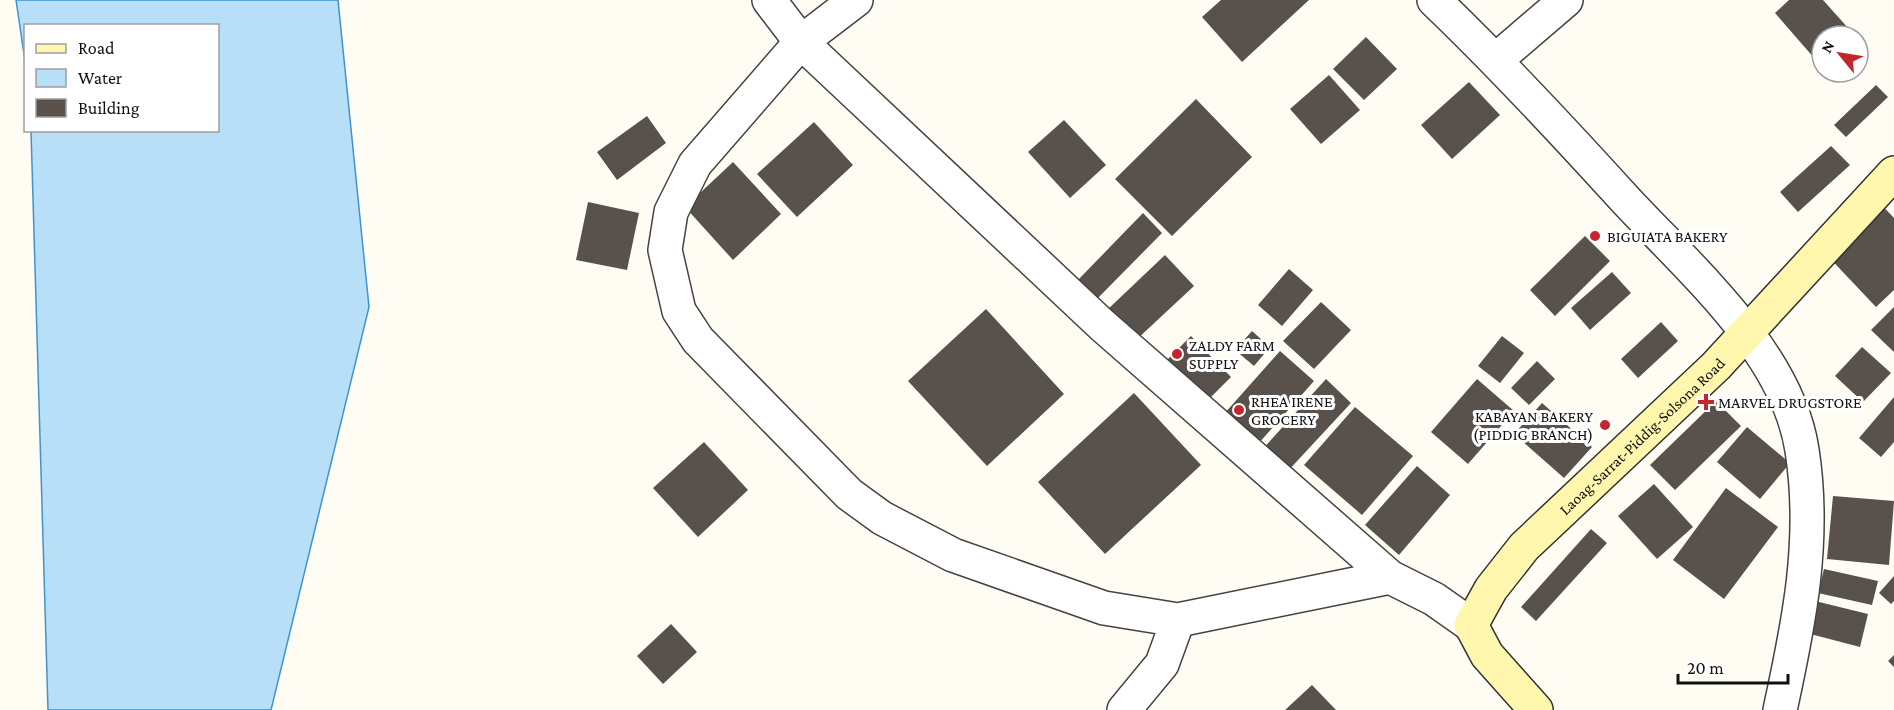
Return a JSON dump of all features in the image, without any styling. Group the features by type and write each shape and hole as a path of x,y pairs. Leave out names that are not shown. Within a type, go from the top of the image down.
{"main road":[{"name":"Laoag-Sarrat-Piddig-Solsona Road","path":"1471,625 1491,589 1524,547 1748,333 1894,172"},
{"path":"1471,625 1487,655 1536,710"}],"street":[{"path":"769,0 801,42 1102,325 1390,577 1434,599 1471,625"},
{"path":"856,0 801,42 695,164 671,212 665,250 679,311 698,340 849,494 882,518 953,555 1104,608 1178,620 1390,577"},
{"path":"1434,0 1496,60 1748,333 1782,386 1802,449 1809,545 1794,645 1780,710"},
{"path":"1496,60 1566,0"},
{"path":"1124,710 1162,664 1178,620"}],"water":[{"path":"16,0 338,0 369,307 271,710 48,710 31,132 219,132 219,24 24,24 24,54"}],"building":[{"path":"1221,0 1309,0 1242,62 1202,17"},
{"path":"1789,0 1823,0 1845,24 1810,24 1810,53 1775,13"},
{"path":"1366,37 1397,69 1364,100 1333,69"},
{"path":"1329,75 1360,110 1321,144 1290,109"},
{"path":"1469,82 1500,115 1452,159 1421,125"},
{"path":"1876,85 1888,97 1846,137 1834,125"},
{"path":"1196,99 1252,157 1172,236 1115,179"},
{"path":"647,116 666,143 617,180 597,152"},
{"path":"1064,120 1106,165 1070,198 1028,152"},
{"path":"814,122 853,165 797,217 757,174"},
{"path":"1831,146 1850,165 1798,212 1780,192"},
{"path":"733,162 781,214 733,260 685,207"},
{"path":"1877,200 1894,218 1894,290 1876,307 1823,251"},
{"path":"588,202 639,213 627,270 576,260"},
{"path":"1143,213 1162,233 1096,300 1077,281"},
{"path":"1585,236 1610,261 1555,316 1530,290"},
{"path":"1165,255 1194,286 1135,341 1106,311"},
{"path":"1289,269 1313,290 1282,326 1258,305"},
{"path":"1612,272 1631,293 1590,330 1571,308"},
{"path":"1321,302 1351,330 1314,369 1283,341"},
{"path":"1894,307 1894,352 1871,330"},
{"path":"986,309 1064,394 987,466 908,381"},
{"path":"1661,322 1678,341 1638,378 1621,359"},
{"path":"1252,331 1270,347 1254,366 1235,350"},
{"path":"1191,336 1231,377 1203,405 1162,365"},
{"path":"1502,336 1524,353 1500,383 1478,366"},
{"path":"1862,347 1891,373 1863,402 1835,376"},
{"path":"1280,351 1314,381 1250,453 1216,423"},
{"path":"1537,361 1555,379 1529,405 1511,388"},
{"path":"1326,379 1351,403 1286,473 1261,451"},
{"path":"1477,379 1514,411 1468,464 1431,432"},
{"path":"1134,393 1201,465 1105,554 1038,482"},
{"path":"1894,397 1894,442 1881,457 1859,438"},
{"path":"1716,401 1741,426 1675,490 1650,465"},
{"path":"1542,403 1592,447 1564,478 1514,434"},
{"path":"1355,407 1413,456 1362,515 1304,465"},
{"path":"1747,427 1790,463 1760,499 1717,462"},
{"path":"704,442 748,490 698,537 653,488"},
{"path":"1417,466 1450,495 1399,555 1365,525"},
{"path":"1654,484 1693,527 1657,559 1618,516"},
{"path":"1726,488 1778,527 1724,599 1673,560"},
{"path":"1833,496 1894,501 1889,565 1827,559"},
{"path":"1591,529 1607,543 1536,621 1521,607"},
{"path":"1824,569 1878,581 1872,605 1818,593"},
{"path":"1894,576 1894,601 1891,604 1879,593"},
{"path":"1807,599 1868,614 1860,647 1799,631"},
{"path":"671,624 697,652 663,684 637,656"},
{"path":"1894,655 1894,667 1888,661"},
{"path":"1312,685 1336,710 1285,710"}],"place":[{"name":"BIGUIATA BAKERY","path":"1595,236"},
{"name":"ZALDY FARM SUPPLY","path":"1177,354"},
{"name":"MARVEL DRUGSTORE","path":"1706,402"},
{"name":"RHEA IRENE GROCERY","path":"1239,410"},
{"name":"KABAYAN BAKERY (PIDDIG BRANCH)","path":"1605,425"}]}
